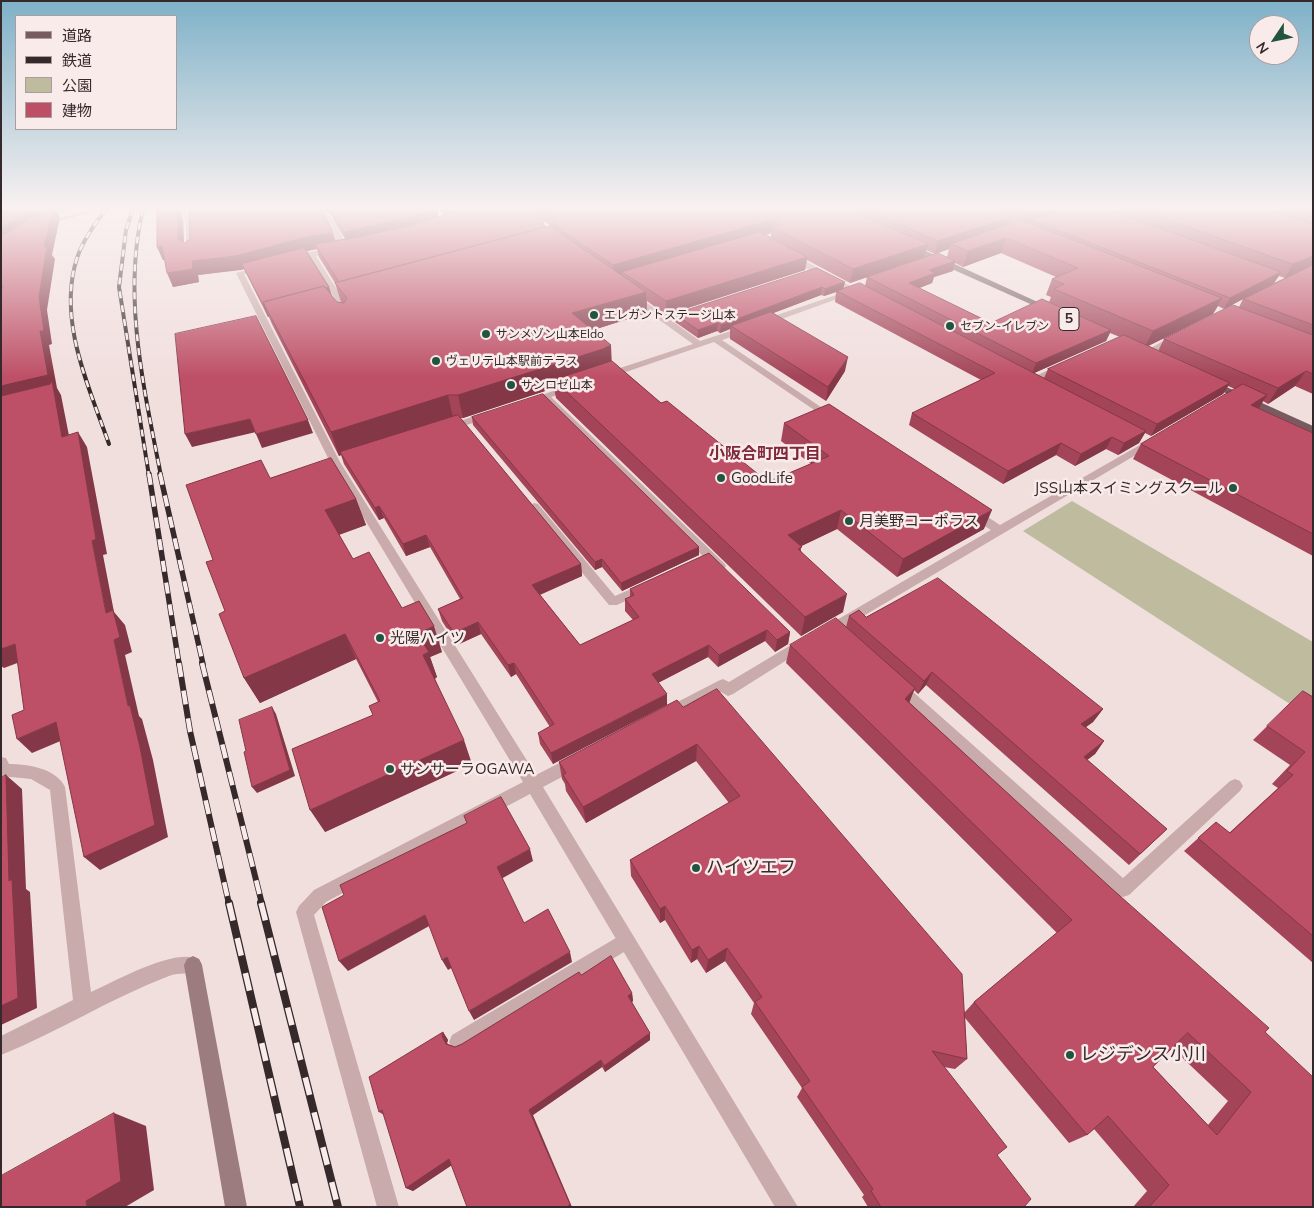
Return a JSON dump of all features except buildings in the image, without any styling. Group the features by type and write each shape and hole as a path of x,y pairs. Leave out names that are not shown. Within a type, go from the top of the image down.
{"main road":[{"name":"5","path":"958,265 1055,312"},
{"path":"1142,352 1155,357"},
{"path":"1199,377 1313,430"}],"street":[{"path":"269,265 240,273 269,321 340,460 532,785 787,1207"},
{"path":"318,265 341,304"},
{"path":"808,265 868,294"},
{"path":"808,273 817,270"},
{"path":"600,378 700,345 855,288"},
{"path":"628,294 700,345"},
{"path":"665,320 674,317"},
{"path":"1142,352 1180,336"},
{"path":"715,339 837,422"},
{"path":"1032,380 1072,362"},
{"path":"518,405 582,384"},
{"path":"1222,401 1234,394"},
{"path":"545,396 706,559 731,578"},
{"path":"438,428 457,422 467,427 500,411"},
{"path":"654,721 723,685 728,690 797,641 833,628 1000,531 1150,439"},
{"path":"526,498 613,602 658,582"},
{"path":"967,509 1000,531"},
{"path":"833,628 848,641"},
{"path":"884,674 1123,889 1235,786"},
{"path":"388,1207 305,912 320,896 584,758"},
{"path":"1,763 2,770 34,773 50,780 57,787 83,1005"},
{"path":"459,1042 626,941"},
{"path":"1,1046 83,1005 171,966 193,966 236,1207"}],"green space":[{"path":"1072,501 1313,642 1313,719 1023,531"}],"railway":[{"path":"75,265 72,281 71,305 73,329 85,376 109,444"},
{"path":"122,265 119,287 149,476"},
{"path":"136,265 135,309 142,376 161,476"},
{"path":"149,474 179,664"},
{"path":"160,474 203,664"},
{"path":"179,663 190,731 229,904"},
{"path":"202,663 262,904"},
{"path":"229,903 300,1207"},
{"path":"261,903 338,1207"}],"place":[{"name":"エレガントステージ山本","path":"594,315"},
{"name":"セブン-イレブン","path":"950,326"},
{"name":"サンメゾン山本Eldo","path":"486,334"},
{"name":"ヴェリテ山本駅前テラス","path":"436,361"},
{"name":"サンロゼ山本","path":"511,385"},
{"name":"GoodLife","path":"721,478"},
{"name":"JSS山本スイミングスクール","path":"1233,488"},
{"name":"月美野コーポラス","path":"849,521"},
{"name":"光陽ハイツ","path":"380,638"},
{"name":"サンサーラOGAWA","path":"390,769"},
{"name":"ハイツエフ","path":"696,868"},
{"name":"レジデンス小川","path":"1070,1055"}],"district":[{"name":"小阪合町四丁目","path":"765,454"}]}
